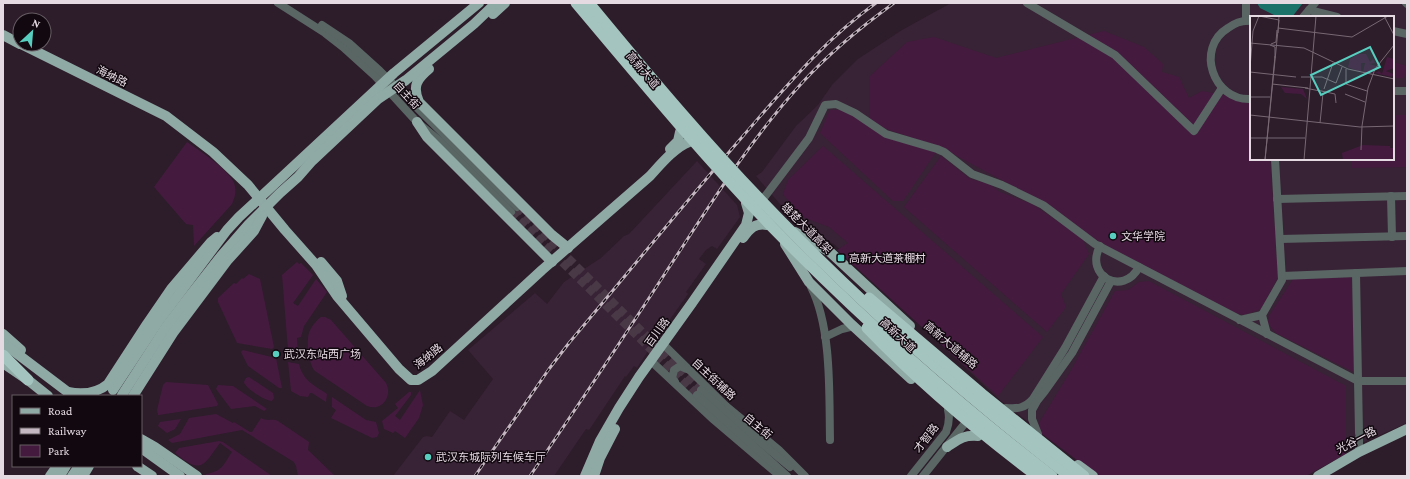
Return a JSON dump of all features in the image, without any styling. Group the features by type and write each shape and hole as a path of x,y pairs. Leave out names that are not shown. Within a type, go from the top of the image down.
{"highway":[{"path":"576,3 699,148 773,227 831,285 929,374 1052,476"},
{"name":"雄楚大道高架","path":"589,3 654,81 756,195 873,311 1005,425 1069,476"},
{"path":"803,242 982,394 1084,476"},
{"path":"831,285 857,318 903,363 969,421 1036,476"},
{"path":"3,355 28,380"}],"main road":[{"path":"113,391 147,324 171,289 210,242 227,230 384,81 479,3"},
{"path":"113,391 166,327 221,256 280,193 378,99 468,28 496,3"},
{"path":"505,3 484,23 420,76 416,88 417,97 419,102 546,229 566,246"},
{"name":"高新大道","path":"572,3 697,151"},
{"name":"高新大道","path":"595,3 624,42 709,140"},
{"name":"海纳路","path":"3,35 12,40"},
{"path":"613,52 611,43 613,39 617,38 624,42"},
{"name":"海纳路","path":"36,52 166,116 219,152 252,181 285,230 316,265 337,296 399,369 411,380 418,380 432,371 549,260 650,176 666,159 689,142"},
{"path":"417,122 427,137 532,241 549,260"},
{"name":"海纳路","path":"566,246 649,170 678,141 680,132"},
{"name":"高新大道","path":"754,188 795,232 892,324 978,399 1073,476"},
{"name":"高新大道","path":"744,201 829,287 906,359 972,415 1048,476"},
{"name":"百川路","path":"585,476 614,416 665,347 746,225 749,213 744,201"},
{"path":"134,395 176,328 226,261 254,231 269,205"},
{"name":"百川路","path":"665,347 693,314 709,286 750,229 756,225 767,225"},
{"path":"532,241 540,242 543,240 546,234 546,229"},
{"name":"高新大道辅路","path":"795,232 830,252 948,360 1038,434 1093,476"},
{"path":"784,242 808,282 854,326 948,410 1028,476"},
{"path":"3,334 21,350 40,371"},
{"path":"3,344 70,394 91,394 100,390 113,391"},
{"path":"948,360 978,399"},
{"path":"3,363 47,395"},
{"name":"百川路","path":"594,476 600,458 620,419 644,381 653,363"},
{"name":"光谷一路","path":"1318,476 1359,452 1407,429"},
{"path":"142,434 155,447"},
{"path":"947,447 960,437 969,435 978,436"},
{"name":"光谷一路","path":"1329,476 1360,457 1407,435"},
{"path":"142,440 197,476"},
{"path":"142,449 180,476"},
{"path":"142,458 169,476"},
{"path":"50,476 56,467"},
{"path":"60,476 65,467"},
{"path":"72,476 78,467"},
{"path":"83,476 88,467"},
{"path":"138,467 152,476"}],"street":[{"name":"自主街","path":"278,3 334,40 361,64 384,81"},
{"name":"自主街","path":"288,3 340,36 392,89 444,135 514,210 440,140 417,122 392,89"},
{"path":"1027,3 1115,55 1194,130 1222,88"},
{"path":"1246,3 1249,21 1234,24 1223,31 1215,41 1211,53 1210,66 1214,78 1222,88 1233,96 1250,99"},
{"path":"1304,16 1315,3"},
{"path":"1309,10 1333,16"},
{"path":"1394,31 1407,34"},
{"path":"1394,91 1407,91"},
{"path":"763,199 809,138 825,105 836,104 855,113 886,134 944,152 972,174 1002,185 1043,205 1100,246 1358,381 1407,381"},
{"path":"428,111 444,135"},
{"path":"1267,334 1262,315 1282,280 1275,160"},
{"path":"1391,196 1392,237"},
{"path":"1277,199 1407,196"},
{"path":"1280,239 1407,236"},
{"path":"1100,246 1096,262 1099,270 1108,278 1121,282 1128,280 1136,273 1139,267"},
{"path":"1282,276 1407,271"},
{"path":"1356,273 1359,452"},
{"path":"1006,408 1022,408 1028,405 1033,399 1108,278"},
{"path":"1038,434 1032,418 1032,410 1072,352 1108,278"},
{"path":"808,282 818,300 825,337 829,376 830,440"},
{"path":"1240,320 1262,315"},
{"path":"825,337 842,329 854,326"},
{"name":"自主街辅路","path":"665,347 726,406 789,459 804,476"},
{"path":"653,363 714,420 780,476"},
{"path":"676,383 672,378 674,370 680,366 688,369"},
{"name":"自主街","path":"788,476 699,393 804,476"},
{"name":"才智路","path":"911,476 946,432 950,418 948,410"},
{"name":"才智路","path":"923,476 972,415"}],"shaded area":[{"name":"文华学院","path":"951,3 1407,3 1407,423 1355,446 1305,476 1099,476 1001,401 834,244 804,229 756,176 762,172 796,126 818,105 832,85 858,59 902,30"},
{"path":"1257,3 1303,3 1293,16 1276,16 1260,8"},
{"path":"697,161 737,205 740,217 717,249 712,246 706,250 699,259 706,264 686,292 688,294 668,322 665,320 651,341 653,343 637,368 634,366 626,377 625,376 589,430 586,429 554,476 393,476 423,437 432,437 450,411 464,420 493,379 468,350 535,293 547,304 564,282 601,258 624,236 629,234"}],"green space":[{"path":"1104,31 1144,47 1163,64 1162,72 1179,77 1189,98 1202,91 1250,100 1250,160 1270,160 1278,277 1261,309 1244,315 1232,312 1098,242 1043,202 942,148 886,129 870,120 869,77 907,42 934,37 996,58"},
{"path":"1394,62 1407,66 1404,78 1394,78"},
{"path":"830,110 842,110 936,152 903,201 893,201 820,133"},
{"path":"1394,115 1407,115 1407,167 1352,168 1352,160 1394,160"},
{"path":"187,142 226,172 234,183 235,188 235,196 232,204 194,246 193,225 186,224 154,187"},
{"path":"823,146 1043,337 998,396 837,250 848,243 829,227 800,216 783,194 788,180"},
{"path":"941,156 970,179 989,184 1000,192 1032,204 1082,238 1089,254 1061,294 1066,307 1047,332 904,207"},
{"path":"297,262 299,264 301,263 313,275 293,303 298,306 316,279 327,292 304,326 301,337 297,338 298,353 290,352 288,350 282,275"},
{"path":"249,274 260,279 274,347 272,349 237,343 218,302 218,298 234,283 236,284"},
{"path":"1352,277 1354,372 1276,333 1268,324 1269,316 1293,279"},
{"path":"1149,281 1346,386 1346,438 1339,444 1346,454 1306,476 1098,476 1041,433 1039,423 1070,372 1115,291 1128,290 1139,282"},
{"path":"321,317 331,320 386,383 388,388 387,398 381,405 377,407 367,406 315,371 311,364 308,337 312,326"},
{"path":"243,350 276,358 282,388 279,388 248,366 241,352"},
{"path":"288,362 299,364 306,379 327,394 326,402 312,393 310,393 308,397 300,396 291,391"},
{"path":"249,377 273,393 274,398 272,401 260,397 245,385 244,382 246,378"},
{"path":"166,382 208,385 218,404 217,406 158,415 157,410 163,385"},
{"path":"218,385 233,386 267,409 264,411 255,406 231,409 216,389"},
{"path":"420,390 423,405 419,418 405,438 395,431 393,433 384,429 382,421 398,408 395,404 411,392 411,395 395,416 400,420"},
{"path":"332,397 366,420 376,422 379,433 377,437 372,438 331,418 336,410 332,407"},
{"path":"216,414 233,423 234,422 250,432 252,432 261,418 278,421 309,442 308,450 335,476 298,476 294,462 242,430 172,443 168,440 180,434 189,418"},
{"path":"181,419 175,429 167,433 158,426 160,422"},
{"path":"219,441 223,442 272,476 205,476 206,474 212,473 219,469 232,452 220,443 205,462 197,466 184,460 175,453 179,448"}],"tunnel":[{"path":"517,207 701,390"},
{"path":"511,212 697,395"}],"railway":[{"path":"475,476 549,369 569,343 699,187 805,66 857,17 876,3"},
{"path":"530,476 712,201 763,129 801,84 834,51 857,31 894,3"}],"place":[{"name":"文华学院","path":"1113,236"},
{"name":"高新大道茶棚村","path":"841,258"},
{"name":"武汉东站西广场","path":"276,354"},
{"name":"武汉东城际列车候车厅","path":"428,457"}]}
